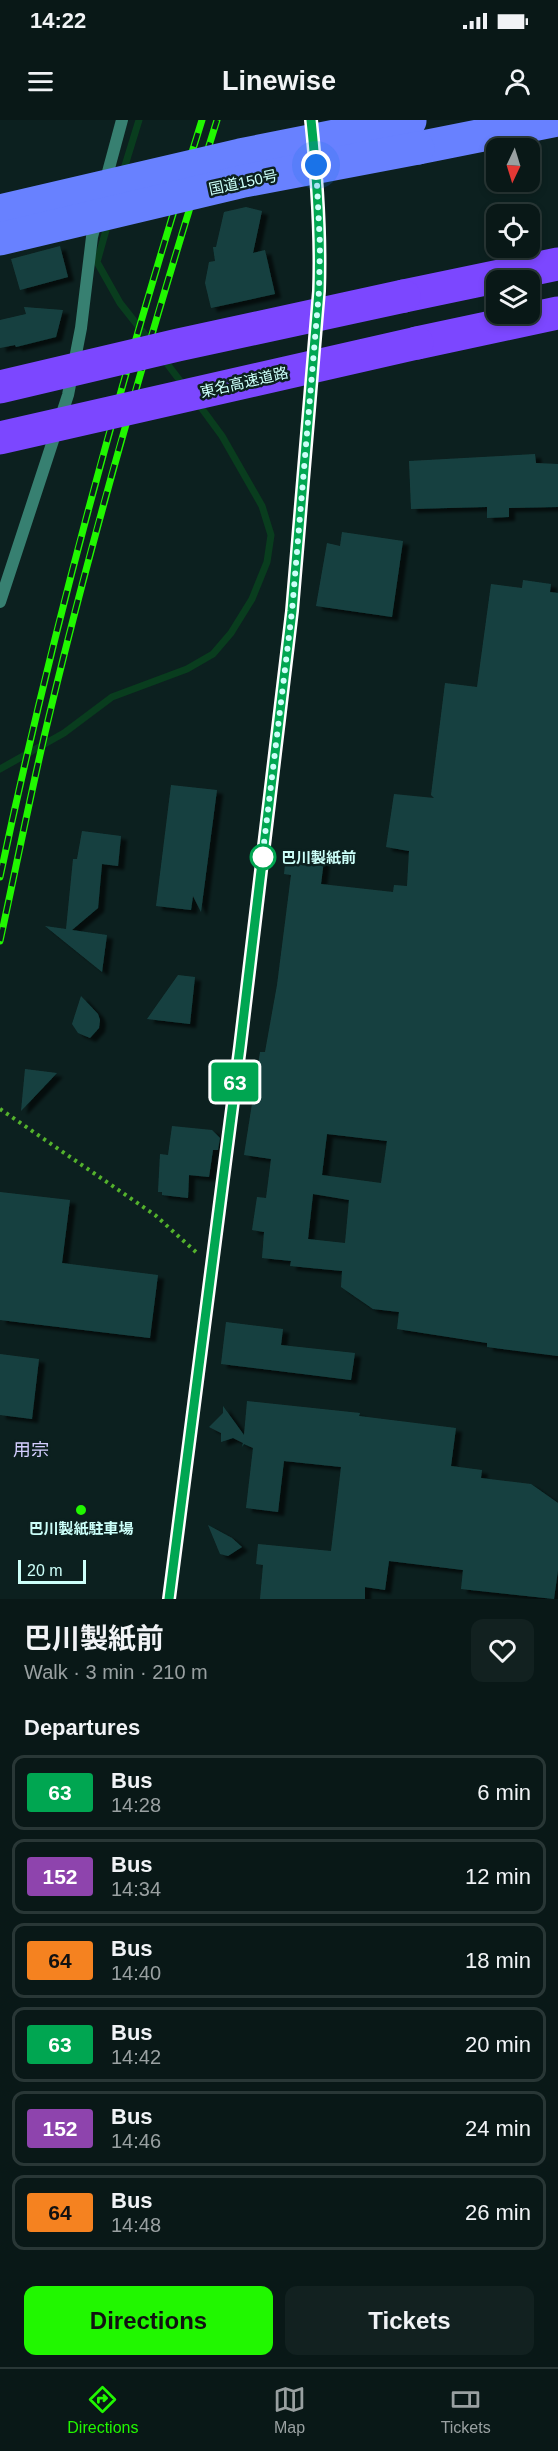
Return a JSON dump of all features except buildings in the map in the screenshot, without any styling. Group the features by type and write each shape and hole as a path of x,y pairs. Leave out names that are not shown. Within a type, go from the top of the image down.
{"highway":[{"name":"国道150号","path":"0,211 240,155 414,129 558,120"},
{"name":"国道150号","path":"0,239 244,181 414,129"},
{"path":"0,387 190,343 558,264"},
{"name":"東名高速道路","path":"0,438 558,313"}],"main road":[{"path":"169,1599 210,1266 240,1047 292,611 319,291 318,187 312,131"}],"street":[{"path":"0,602 68,395 81,328 92,237 122,120"}],"path":[{"path":"0,1109 155,1215 210,1266"}],"waterway":[{"path":"123,172 139,120"},
{"path":"108,223 97,262 120,303 150,341"},
{"path":"162,357 184,386"},
{"path":"0,769 64,733 112,697 187,669 213,654 231,633 252,599 267,562 271,535 262,506 222,436 197,402"}],"railway":[{"path":"0,877 43,686 92,496 145,307 202,120"},
{"path":"0,941 45,733 104,501 170,272 217,120"}],"bus line":[{"name":"63","path":"169,1599 210,1266 240,1047 292,611 319,291 318,187 311,120"}],"place":[{"name":"巴川製紙前","path":"263,857"},
{"name":"巴川製紙駐車場","path":"81,1510"}],"district":[{"name":"用宗","path":"31,1450"}],"route":[{"path":"263,857 262,860 292,611 319,291 320,245 316,165"}]}
